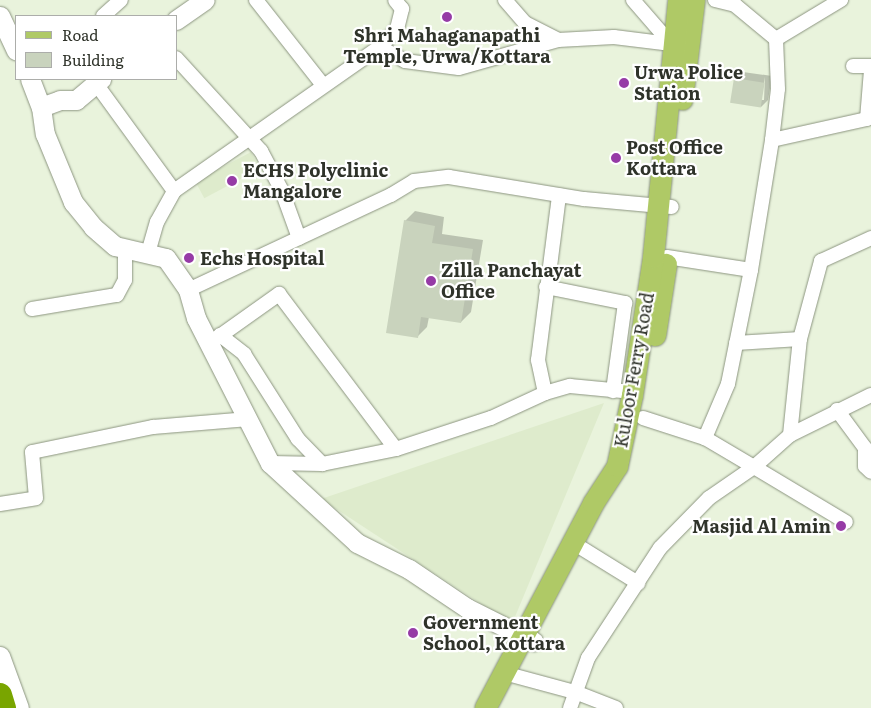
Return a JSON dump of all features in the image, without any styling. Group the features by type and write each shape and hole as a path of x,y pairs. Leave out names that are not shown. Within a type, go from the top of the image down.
{"highway":[{"path":"0,695 4,708"}],"main road":[{"name":"Kuloor Ferry Road","path":"528,638 583,549 611,499 643,418 667,257 666,206 672,45 678,0"},
{"name":"Kuloor Ferry Road","path":"498,708 510,675 593,503 617,466 623,391 666,206 694,0"},
{"name":"Kuloor Ferry Road","path":"484,708 510,675"}],"street":[{"path":"104,15 121,0"},
{"path":"178,19 204,0"},
{"path":"256,0 323,86"},
{"path":"148,253 157,222 174,191 248,137 380,46 397,29 402,9 395,0"},
{"path":"506,0 525,23 558,40"},
{"path":"632,0 672,45"},
{"path":"705,438 728,384 750,270 772,140 778,89 776,39 735,5 715,0"},
{"path":"776,39 841,0"},
{"path":"0,16 15,48"},
{"path":"380,46 405,61 459,68 558,40 614,37 672,45"},
{"path":"178,60 261,151 282,191 300,238"},
{"path":"853,66 871,66"},
{"path":"772,140 867,119 871,70"},
{"path":"30,80 41,107 45,134 73,202 93,227 116,246 166,258 188,290 196,318 215,339 244,354 298,439 322,464"},
{"path":"41,107 60,100 76,100 99,82 174,191"},
{"path":"188,290 300,238 414,181 449,177 559,195 666,206"},
{"path":"545,393 538,360 559,195"},
{"path":"790,435 800,339 821,261 871,238"},
{"path":"32,309 117,295 125,280 125,248"},
{"path":"667,257 750,270"},
{"path":"270,463 322,464 396,449 490,418 545,393 570,386 623,391 625,303 546,287"},
{"path":"215,339 279,294 396,449"},
{"path":"215,339 228,386 249,419 270,463 357,543 409,569 467,608 528,638"},
{"path":"736,343 800,339"},
{"path":"570,708 588,658 660,548 684,521 709,498 754,467 790,435 837,410 871,395"},
{"path":"837,410 868,448 865,466 871,472"},
{"path":"643,418 705,438 846,522"},
{"path":"0,504 36,498 32,452 154,427 249,419"},
{"path":"583,549 638,583"},
{"path":"0,656 20,708"},
{"path":"510,675 575,692 616,708"}],"shaded area":[{"name":"ECHS Polyclinic Mangalore","path":"251,152 260,169 204,198 195,182"},
{"path":"604,403 512,624 321,499"}],"building":[{"path":"734,78 765,83 761,108 730,103"},
{"name":"Zilla Panchayat Office","path":"404,220 435,226 432,243 473,249 461,323 421,317 418,338 386,333"}],"place":[{"name":"Shri Mahaganapathi Temple, Urwa/Kottara","path":"447,17"},
{"name":"Urwa Police Station","path":"624,83"},
{"name":"Post Office Kottara","path":"616,158"},
{"name":"ECHS Polyclinic Mangalore","path":"232,181"},
{"name":"Echs Hospital","path":"189,258"},
{"name":"Zilla Panchayat Office","path":"431,281"},
{"name":"Masjid Al Amin","path":"841,526"},
{"name":"Government School, Kottara","path":"413,633"}]}
